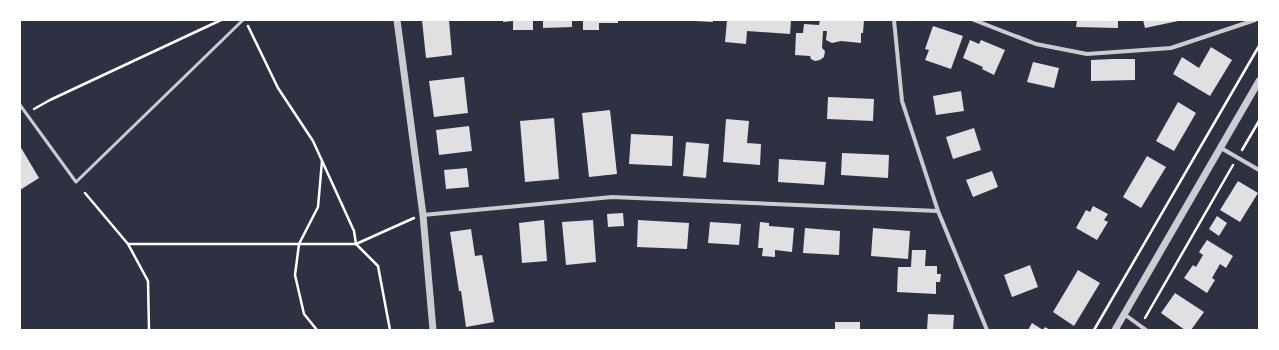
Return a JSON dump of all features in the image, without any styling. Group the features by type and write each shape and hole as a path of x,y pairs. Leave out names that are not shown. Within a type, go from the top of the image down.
{"street":[{"path":"397,20 423,215 433,330"},
{"path":"894,20 902,101 938,211 987,330"},
{"path":"974,20 1036,44 1087,54 1171,48 1254,20"},
{"path":"1115,330 1259,81"},
{"path":"1221,148 1259,170"},
{"path":"423,215 612,197 938,211"},
{"path":"1124,314 1146,330"}],"lane":[{"path":"20,105 76,182 243,20"}],"path":[{"path":"38,108 57,97 221,20"},
{"path":"247,24 278,88 313,141 354,231 356,244 378,266 390,330"},
{"path":"1094,330 1259,46"},
{"path":"1140,326 1259,121"},
{"path":"317,330 304,314 295,275 299,244 318,207 322,161"},
{"path":"85,193 128,244 148,281 149,330"},
{"path":"128,244 356,244 404,221 423,215"}],"building":[{"path":"422,20 449,20 452,55 426,58"},
{"path":"503,20 533,20 533,30 513,30 513,21 503,22"},
{"path":"543,20 572,20 572,27 543,28"},
{"path":"583,20 618,20 618,23 599,23 599,30 583,30"},
{"path":"713,20 713,22 695,21"},
{"path":"727,20 791,20 790,34 747,31 746,44 725,42"},
{"path":"820,20 864,20 863,33 861,33 861,43 841,41 832,43 826,40 827,31 823,31 822,48 825,51 824,57 815,61 811,59 810,56 795,55 796,33 803,33 804,24 819,25"},
{"path":"1077,20 1118,20 1118,28 1076,27"},
{"path":"1143,20 1178,20 1178,21 1145,28"},
{"path":"933,26 963,36 951,69 925,60 929,50 925,49"},
{"path":"970,40 979,44 981,40 1005,50 994,75 982,69 983,67 963,58"},
{"path":"1211,47 1232,60 1210,96 1173,74 1182,57 1199,68"},
{"path":"1135,59 1135,80 1091,81 1091,60"},
{"path":"1033,62 1059,68 1054,88 1027,82"},
{"path":"464,77 468,113 434,117 429,81"},
{"path":"961,91 964,111 936,115 933,96"},
{"path":"828,97 874,99 873,121 827,119"},
{"path":"1178,102 1196,113 1174,151 1156,141"},
{"path":"610,110 617,174 589,177 582,113"},
{"path":"554,118 559,179 525,182 520,121"},
{"path":"726,119 749,121 747,143 761,144 760,165 723,162"},
{"path":"469,126 472,151 439,155 436,130"},
{"path":"974,128 981,150 953,159 946,137"},
{"path":"631,134 673,136 672,166 629,164"},
{"path":"686,142 709,144 706,178 683,176"},
{"path":"20,146 39,178 20,190"},
{"path":"842,153 889,155 888,178 841,175"},
{"path":"1147,156 1166,167 1141,208 1123,197"},
{"path":"779,159 826,162 824,185 778,182"},
{"path":"467,168 469,187 446,189 444,170"},
{"path":"992,171 998,187 973,197 966,180"},
{"path":"1238,181 1258,193 1240,222 1220,210"},
{"path":"1093,206 1108,214 1104,220 1108,222 1097,240 1076,228 1086,210 1090,212"},
{"path":"623,213 624,226 608,227 607,214"},
{"path":"1217,216 1227,223 1219,236 1209,229"},
{"path":"544,220 547,261 522,263 519,223"},
{"path":"593,220 596,262 566,265 562,222"},
{"path":"638,220 689,223 687,249 637,247"},
{"path":"710,222 741,224 739,245 708,243"},
{"path":"760,222 769,223 769,226 794,228 792,252 775,250 775,257 762,256 763,248 758,248"},
{"path":"805,228 840,231 839,255 803,253"},
{"path":"873,228 910,231 908,259 871,256"},
{"path":"471,229 475,256 482,255 494,322 466,327 450,232"},
{"path":"1207,240 1233,256 1226,268 1220,264 1212,278 1215,280 1207,293 1184,278 1193,265 1196,267 1203,255 1199,252"},
{"path":"912,250 926,250 925,266 937,266 937,274 941,274 940,282 936,282 936,294 897,292 898,267 911,267"},
{"path":"1030,265 1038,287 1012,297 1004,275"},
{"path":"1078,270 1100,283 1074,326 1053,312"},
{"path":"1175,293 1204,312 1191,330 1185,330 1161,313"},
{"path":"928,314 954,315 953,330 927,330"},
{"path":"835,322 860,322 860,330 835,330"},
{"path":"1032,323 1043,330 1028,330"},
{"path":"1045,327 1050,330 1043,330"}]}
